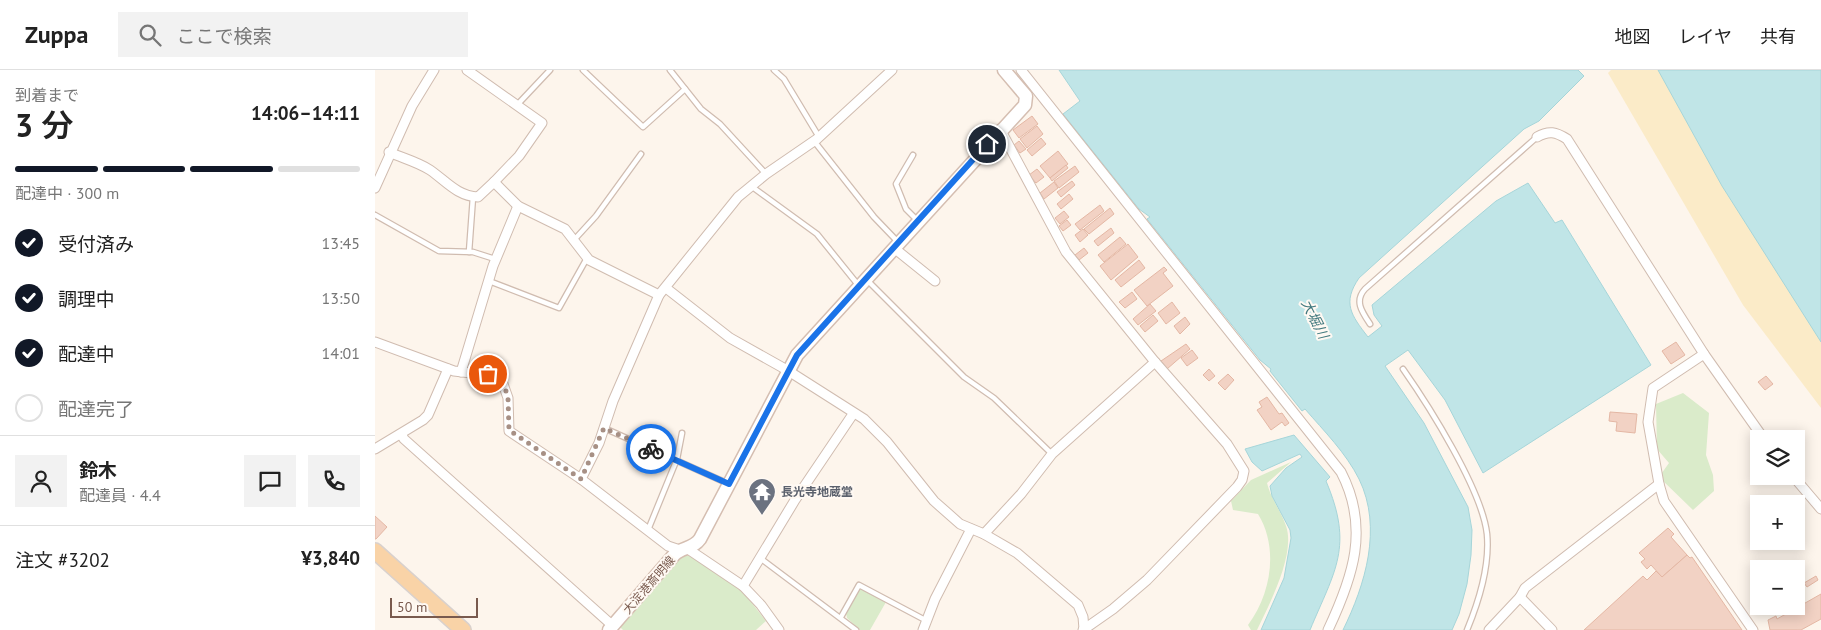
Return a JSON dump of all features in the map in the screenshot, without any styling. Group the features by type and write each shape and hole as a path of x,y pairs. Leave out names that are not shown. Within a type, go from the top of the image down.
{"main road":[{"name":"大淀港斎明線","path":"613,629 684,549 700,540 787,370 806,343 897,246 1000,129 1022,108 1027,100 1024,93 1004,70"},
{"path":"375,551 463,630"}],"street":[{"path":"375,188 389,152 433,70"},
{"path":"389,152 428,169 455,191 473,197 478,197 495,182 519,156 542,123 467,70"},
{"path":"581,479 604,428 613,401 663,291 717,220 751,186 817,139 892,70"},
{"path":"1021,70 1341,472 1349,490 1355,520 1355,555 1349,583 1328,630"},
{"path":"1000,129 1066,252 1155,362 1227,444 1241,464 1244,475 1237,487 1147,580 1113,609 1083,629"},
{"path":"1537,137 1545,133 1557,133 1567,139 1704,354 1758,430"},
{"path":"495,182 517,206 565,229 587,258 663,291 730,338 787,370 853,414 864,419 879,433 934,501 960,524 984,534 1017,553 1078,605 1083,617 1083,629"},
{"path":"461,372 495,259 517,206"},
{"path":"897,246 935,281"},
{"path":"375,342 448,369 488,374 503,381 508,398 509,430 581,479 668,546 684,549 743,586 761,605 779,630"},
{"path":"1704,354 1653,388 1648,422 1659,484 1664,502 1753,630"},
{"path":"984,534 1021,494 1052,454 1155,362"},
{"path":"375,449 420,423 428,415 448,369"},
{"path":"743,586 853,414"},
{"path":"401,434 404,439 613,629"},
{"path":"1489,630 1520,597 1525,588 1659,484"},
{"path":"1801,485 1821,508"},
{"path":"925,626 935,599 964,546 971,529"},
{"path":"1520,597 1552,630"}],"lane":[{"path":"517,104 550,70"},
{"path":"583,70 643,127 685,89"},
{"path":"670,70 701,110 720,124 766,174"},
{"path":"774,70 784,79 817,139 897,246"},
{"path":"1370,324 1359,305 1359,299 1365,289 1537,137"},
{"path":"574,241 596,216 641,154"},
{"path":"913,155 896,184 906,209 918,221"},
{"path":"751,186 817,234 862,282 964,377 993,398 1052,454"},
{"path":"469,252 473,197"},
{"path":"375,215 439,251 469,252 495,259"},
{"path":"488,281 559,308 587,258"},
{"path":"1403,368 1428,404 1472,489 1484,520 1487,556 1481,586 1467,630"},
{"path":"604,428 677,459 729,484"},
{"path":"648,530 677,459 682,433"},
{"path":"760,558 856,630"},
{"path":"841,617 859,585 925,626"}],"green space":[{"path":"1683,393 1709,413 1706,455 1713,475 1714,491 1693,510 1659,477 1669,463 1657,449 1656,404"},
{"path":"1291,462 1267,483 1286,526 1288,537 1287,551 1280,579 1268,607 1257,630 1251,630 1248,625 1256,613 1267,585 1270,556 1269,541 1265,527 1258,514 1233,510 1231,501 1251,480"},
{"path":"691,555 740,588 766,621 756,630 623,630 620,627 634,612 633,609 681,557"},
{"path":"860,588 886,602 870,630 860,630 847,618 846,613"}],"sand":[{"path":"1611,70 1693,70 1821,299 1821,408 1743,305 1608,73"}],"water":[{"name":"大堀川","path":"1059,70 1578,70 1584,76 1539,121 1524,129 1359,278 1351,295 1350,302 1353,315 1368,337 1382,326 1374,315 1372,305 1496,201 1528,183 1555,223 1562,220 1651,365 1483,473 1445,400 1408,350 1385,366 1424,423 1468,507 1472,530 1471,555 1467,584 1459,614 1452,630 1343,630 1364,575 1370,536 1370,517 1366,498 1354,469 1334,442 1305,409 1302,411 1270,371 1271,369 1260,360 1147,219 1150,217 1139,209 1063,114 1080,101"},
{"path":"1658,70 1821,70 1821,342 1722,186"},
{"path":"1294,435 1330,477 1326,481 1339,524 1338,558 1327,591 1310,630 1261,630 1284,578 1291,538 1290,530 1272,496 1270,486 1286,468 1302,457 1300,454 1262,471 1252,462 1245,449"}],"building":[{"path":"1032,116 1038,124 1019,138 1013,130"},
{"path":"1037,126 1043,134 1027,148 1020,139"},
{"path":"1041,138 1046,144 1032,156 1027,150"},
{"path":"1019,141 1026,149 1020,153 1014,145"},
{"path":"1058,151 1068,164 1050,178 1040,166"},
{"path":"1066,165 1068,168 1052,181 1050,178"},
{"path":"1075,166 1079,172 1059,188 1054,181"},
{"path":"1037,169 1044,177 1036,183 1029,175"},
{"path":"1072,181 1075,185 1061,197 1057,192"},
{"path":"1054,182 1058,188 1044,199 1040,193"},
{"path":"1069,194 1073,199 1061,209 1057,204"},
{"path":"1100,205 1104,211 1080,230 1075,224"},
{"path":"1110,208 1114,214 1089,234 1084,229"},
{"path":"1064,211 1069,217 1060,224 1055,218"},
{"path":"1067,220 1071,225 1063,231 1059,226"},
{"path":"1111,228 1114,233 1098,246 1094,241"},
{"path":"1083,229 1088,235 1080,242 1075,235"},
{"path":"1120,237 1126,244 1104,262 1098,255"},
{"path":"1128,244 1138,257 1111,280 1100,266"},
{"path":"1084,248 1088,253 1079,260 1075,255"},
{"path":"1139,260 1145,268 1121,287 1115,280"},
{"path":"1164,267 1167,270 1163,273 1173,286 1147,306 1134,290"},
{"path":"1132,292 1137,299 1125,308 1119,302"},
{"path":"1172,302 1180,313 1166,324 1158,313"},
{"path":"1150,304 1156,311 1138,325 1133,319"},
{"path":"1153,315 1158,321 1145,332 1140,326"},
{"path":"1185,317 1190,324 1180,334 1174,326"},
{"path":"1676,342 1685,355 1671,364 1662,351"},
{"path":"1186,344 1190,349 1167,369 1161,361"},
{"path":"1192,350 1198,358 1187,366 1181,358"},
{"path":"1209,369 1215,376 1209,381 1203,375"},
{"path":"1228,374 1234,380 1225,390 1218,383"},
{"path":"1766,376 1773,384 1765,390 1758,382"},
{"path":"1267,397 1279,414 1282,413 1289,423 1285,426 1282,422 1271,430 1257,410 1262,407 1259,402"},
{"path":"1610,412 1637,414 1635,433 1616,431 1617,422 1609,421"},
{"path":"375,516 387,527 376,539 375,539"},
{"path":"1668,528 1674,534 1671,537 1687,555 1662,577 1651,565 1647,569 1641,562 1645,559 1639,553"},
{"path":"1687,555 1690,558 1692,557 1742,630 1584,630 1643,576 1647,580 1656,571 1662,577"},
{"path":"1816,576 1818,580 1807,587 1805,582"},
{"path":"1821,594 1821,619 1801,630 1770,630 1768,620 1776,616 1777,619 1784,615 1805,615 1805,603"}],"way so far":[{"path":"488,374 503,381 507,390 509,430 581,479 599,443 604,428 651,449"}],"place":[{"name":"長光寺地蔵堂","path":"762,516"}],"route":[{"path":"651,449 729,484 787,370 797,355 987,144"}]}
